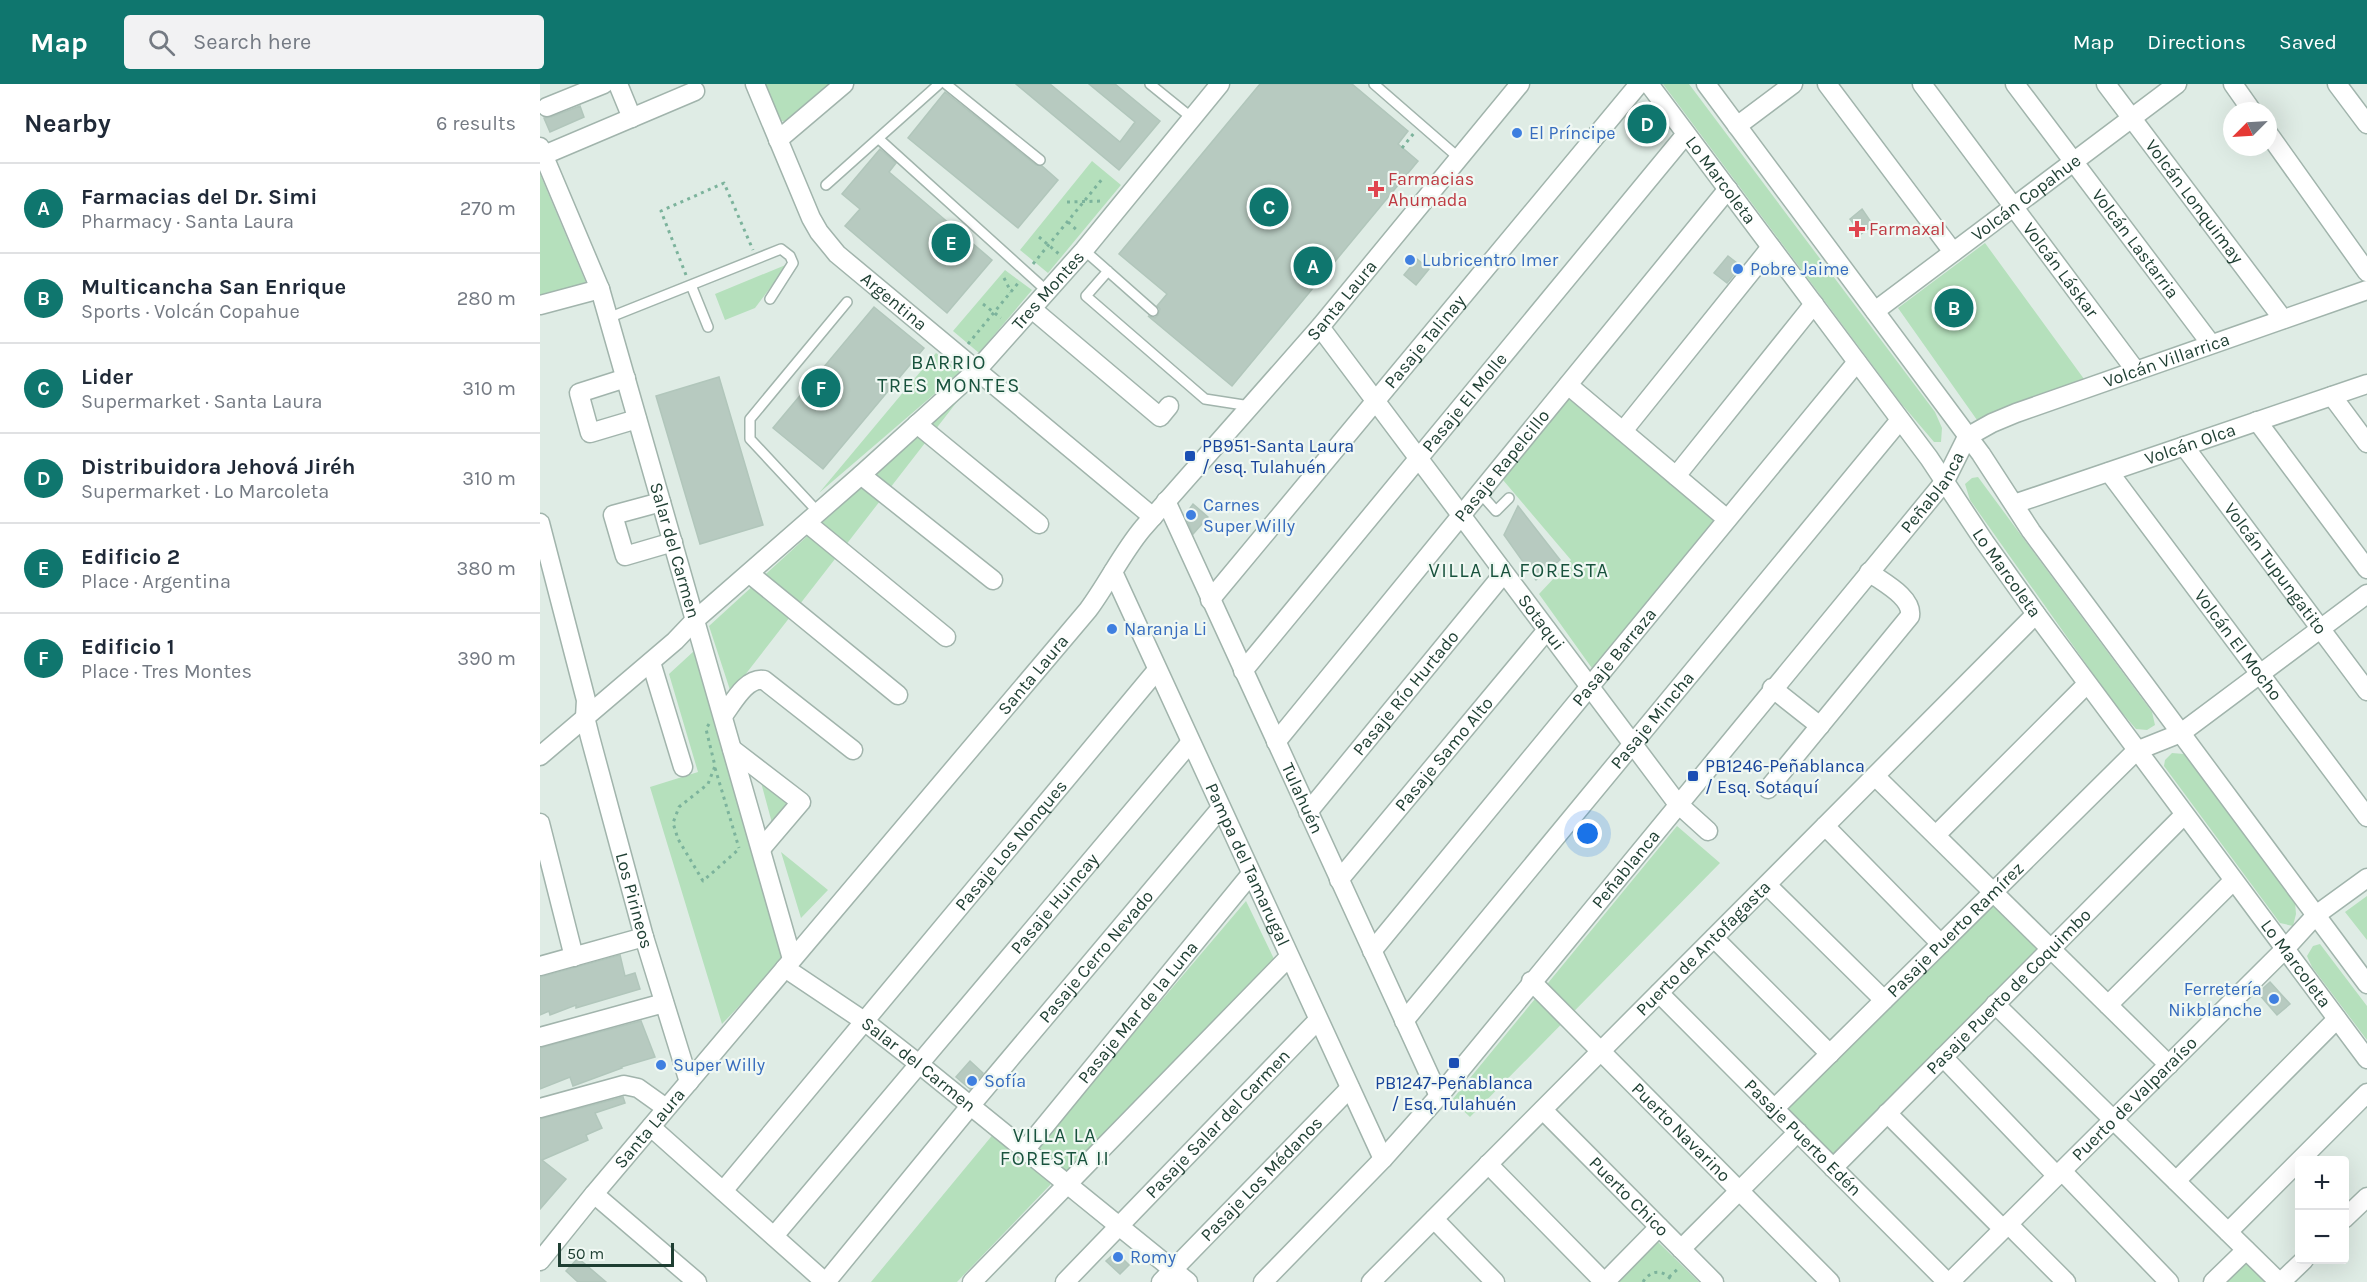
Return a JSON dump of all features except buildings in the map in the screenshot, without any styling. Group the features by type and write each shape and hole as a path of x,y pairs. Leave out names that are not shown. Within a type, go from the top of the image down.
{"street":[{"path":"547,107 604,84"},
{"path":"618,84 632,118"},
{"name":"Argentina","path":"755,84 815,225 837,254 1153,517"},
{"path":"778,140 844,84"},
{"name":"Tres Montes","path":"540,756 651,662 695,620 813,518 976,370 1084,250 1220,84"},
{"name":"Santa Laura","path":"540,1261 666,1108 1088,610 1130,544 1320,327 1520,84"},
{"name":"Pasaje Talinay","path":"1210,600 1639,84"},
{"name":"Lo Marcoleta","path":"1649,84 1945,480 1984,542 2087,684 2367,1059"},
{"path":"1706,84 1967,437 2031,531 2367,984"},
{"path":"1737,126 1793,84"},
{"path":"1827,84 1953,252"},
{"name":"Volcán Láskar","path":"1922,84 2136,371"},
{"name":"Volcán Lastarria","path":"2015,84 2211,344"},
{"name":"Volcán Lonquimay","path":"2106,84 2283,319"},
{"name":"Volcán Copahue","path":"1875,311 2177,84"},
{"path":"2233,84 2246,102"},
{"path":"2337,84 2367,124"},
{"path":"542,151 632,118 695,91"},
{"name":"Pasaje El Molle","path":"1243,671 1686,134"},
{"path":"2277,147 2367,272"},
{"name":"Salar del Carmen","path":"542,151 600,289 759,841 789,964 919,1064 1120,1227 1167,1276 1188,1282"},
{"name":"Pasaje Rapelcillo","path":"1276,742 1728,189"},
{"path":"1623,431 1771,247"},
{"path":"540,305 600,289"},
{"name":"Volcán Villarrica","path":"1967,437 2004,418 2367,290"},
{"path":"1676,476 1814,304"},
{"path":"1032,309 1160,417 1169,406"},
{"name":"Sotaqui","path":"1320,327 1677,803 1708,831"},
{"name":"Pasaje Barraza","path":"1372,951 1857,362"},
{"path":"626,378 579,393 590,433 638,419"},
{"name":"Volcán Olca","path":"2014,504 2367,384"},
{"path":"1568,385 1727,519"},
{"path":"2332,396 2367,443"},
{"name":"Pasaje Mincha","path":"1404,1021 1900,420"},
{"path":"2257,421 2367,569"},
{"path":"917,424 1040,524"},
{"name":"Peñablanca","path":"1263,1282 1383,1159 1439,1096 1677,803 1945,480 1967,437"},
{"name":"Volcán Tupungatito","path":"2184,446 2367,691"},
{"name":"Volcán El Mocho","path":"2109,472 2367,817"},
{"path":"861,475 993,580"},
{"name":"Tulahuén","path":"1166,501 1439,1096"},
{"path":"661,502 613,515 625,556 673,543"},
{"path":"813,518 946,637"},
{"name":"Los Pirineos","path":"540,523 586,700 585,717 644,937 689,1082"},
{"name":"Pampa del Tamarugal","path":"1113,572 1383,1159"},
{"path":"1768,789 1908,620 1911,613 1906,600 1869,572"},
{"name":"Pasaje Río Hurtado","path":"1308,812 1504,573"},
{"path":"750,574 898,695"},
{"path":"2136,751 2181,733 2367,594"},
{"name":"Puerto de Antofagasta","path":"1380,1279 1488,1164 2037,614"},
{"name":"Pasaje Samo Alto","path":"1339,880 1547,630"},
{"path":"651,662 683,767"},
{"name":"Pasaje Los Nonques","path":"723,1191 1157,670"},
{"path":"723,716 749,684 756,679 765,680 853,750"},
{"path":"1936,836 2087,684"},
{"path":"1772,688 1820,726"},
{"name":"Pasaje Huincay","path":"774,1236 1190,743"},
{"path":"732,749 801,802 759,841"},
{"name":"Pasaje Puerto Ramírez","path":"1774,1109 2136,751"},
{"path":"1875,776 2169,1065"},
{"name":"Pasaje Cerro Nevado","path":"826,1282 970,1106 1221,808"},
{"name":"Pasaje Puerto de Coquimbo","path":"1833,1168 2184,814"},
{"path":"540,823 549,893 574,957"},
{"path":"1825,826 1941,944"},
{"name":"Pasaje Mar de la Luna","path":"1025,1150 1251,874"},
{"name":"Puerto de Valparaíso","path":"1953,1281 2285,949 2316,915 2367,878"},
{"path":"2108,1005 2234,880"},
{"path":"1767,885 1884,1000"},
{"path":"540,966 644,937"},
{"path":"1714,938 1830,1054"},
{"path":"972,1282 1289,957"},
{"name":"Puerto Navarino","path":"1532,981 1830,1282"},
{"name":"Pasaje Puerto Edén","path":"1659,993 1833,1168 1953,1281"},
{"path":"540,1037 664,1003"},
{"path":"1995,1004 2280,1282 2300,1264"},
{"path":"2176,1181 2337,1019"},
{"name":"Pasaje Salar del Carmen","path":"1065,1282 1318,1020"},
{"path":"1942,1057 2169,1282"},
{"path":"540,1108 624,1085 638,1088 666,1108"},
{"name":"Pasaje Los Médanos","path":"1167,1276 1350,1088"},
{"path":"2228,1232 2367,1093"},
{"name":"Puerto Chico","path":"1543,1110 1714,1282"},
{"path":"1887,1113 2066,1282"},
{"path":"651,1127 826,1282"},
{"path":"1681,1249 1798,1132"},
{"path":"1488,1164 1604,1282 1659,1227"},
{"path":"594,1194 675,1275 697,1282"},
{"path":"2349,1214 2367,1197"},
{"path":"1434,1219 1496,1282"},
{"path":"2213,1282 2246,1250"}],"lane":[{"path":"826,184 939,84"},
{"path":"946,84 1040,160"},
{"path":"1150,84 1192,118"},
{"path":"1374,84 1459,158"},
{"path":"879,139 1048,292"},
{"path":"608,318 781,249 793,260 791,269 770,299"},
{"path":"1084,250 1153,311"},
{"path":"1108,271 1086,296 1205,399 1250,406"},
{"path":"691,285 708,327"},
{"path":"813,518 750,439 750,419 847,302"},
{"path":"1480,493 1496,511 1509,498"}],"path":[{"path":"1402,148 1414,133"},
{"path":"959,354 1103,178"},
{"path":"691,285 661,211 724,183 756,258"},
{"path":"1066,202 1085,201"},
{"path":"1039,237 1048,245"},
{"path":"1004,278 1011,292"},
{"path":"983,304 994,313"},
{"path":"723,716 711,721 706,729 739,849"},
{"path":"715,766 708,784 679,807 673,823 678,839 703,881 739,849 759,841"},
{"path":"1643,1282 1646,1277 1655,1272 1666,1274 1673,1282"}],"green space":[{"path":"762,84 832,84 785,122 779,120"},
{"path":"1663,84 1689,84 1935,412 1942,428 1941,442 1934,442 1900,402"},
{"path":"1092,161 1121,185 1048,273 1020,250"},
{"path":"540,174 587,285 540,296"},
{"path":"1985,243 2084,379 1977,420 1898,308"},
{"path":"788,264 755,308 725,320 715,294"},
{"path":"1005,270 1032,290 979,353 953,331"},
{"path":"936,353 960,372 819,493"},
{"path":"963,394 731,693 709,626"},
{"path":"1570,396 1717,519 1594,671 1539,594 1571,560 1503,480"},
{"path":"1978,477 2152,712 2155,725 2147,730 2136,729 2113,702 1970,500 1965,484 1972,478"},
{"path":"694,651 785,958 722,1024 650,787 698,772 669,674"},
{"path":"2172,753 2184,754 2295,902 2296,914 2293,926 2280,923 2164,766 2165,760"},
{"path":"759,775 789,800 772,823"},
{"path":"1677,826 1720,863 1470,1117 1452,1100"},
{"path":"781,852 828,890 801,918"},
{"path":"2367,896 2367,940 2345,912"},
{"path":"1246,901 1275,961 1069,1173 1037,1147"},
{"path":"1992,901 2042,950 1833,1160 1784,1111"},
{"path":"2320,944 2367,1006 2367,1040 2312,967 2307,956 2313,946"},
{"path":"995,1132 1051,1184 957,1282 871,1282"},
{"path":"1656,1240 1699,1282 1614,1282"},
{"path":"2242,1259 2266,1282 2219,1282"}],"place":[{"name":"Distribuidora Jehová Jiréh","path":"1647,124"},
{"name":"El Príncipe","path":"1517,133"},
{"name":"Farmacias Ahumada","path":"1376,189"},
{"name":"Lider","path":"1269,207"},
{"name":"Farmaxal","path":"1857,229"},
{"name":"Edificio 2","path":"951,243"},
{"name":"Lubricentro Imer","path":"1410,260"},
{"name":"Farmacias del Dr. Simi","path":"1313,266"},
{"name":"Pobre Jaime","path":"1738,269"},
{"name":"Multicancha San Enrique","path":"1954,308"},
{"name":"Edificio 1","path":"821,388"},
{"name":"PB951-Santa Laura / esq. Tulahuén","path":"1190,456"},
{"name":"Carnes Super Willy","path":"1191,515"},
{"name":"Naranja Li","path":"1112,629"},
{"name":"PB1246-Peñablanca / Esq. Sotaquí","path":"1693,776"},
{"name":"Ferretería Nikblanche","path":"2274,999"},
{"name":"PB1247-Peñablanca / Esq. Tulahuén","path":"1454,1063"},
{"name":"Super Willy","path":"661,1065"},
{"name":"Sofía","path":"972,1081"},
{"name":"Romy","path":"1118,1257"}],"district":[{"name":"BARRIO TRES MONTES","path":"949,374"},
{"name":"VILLA LA FORESTA","path":"1519,570"},
{"name":"VILLA LA FORESTA II","path":"1055,1146"}]}
